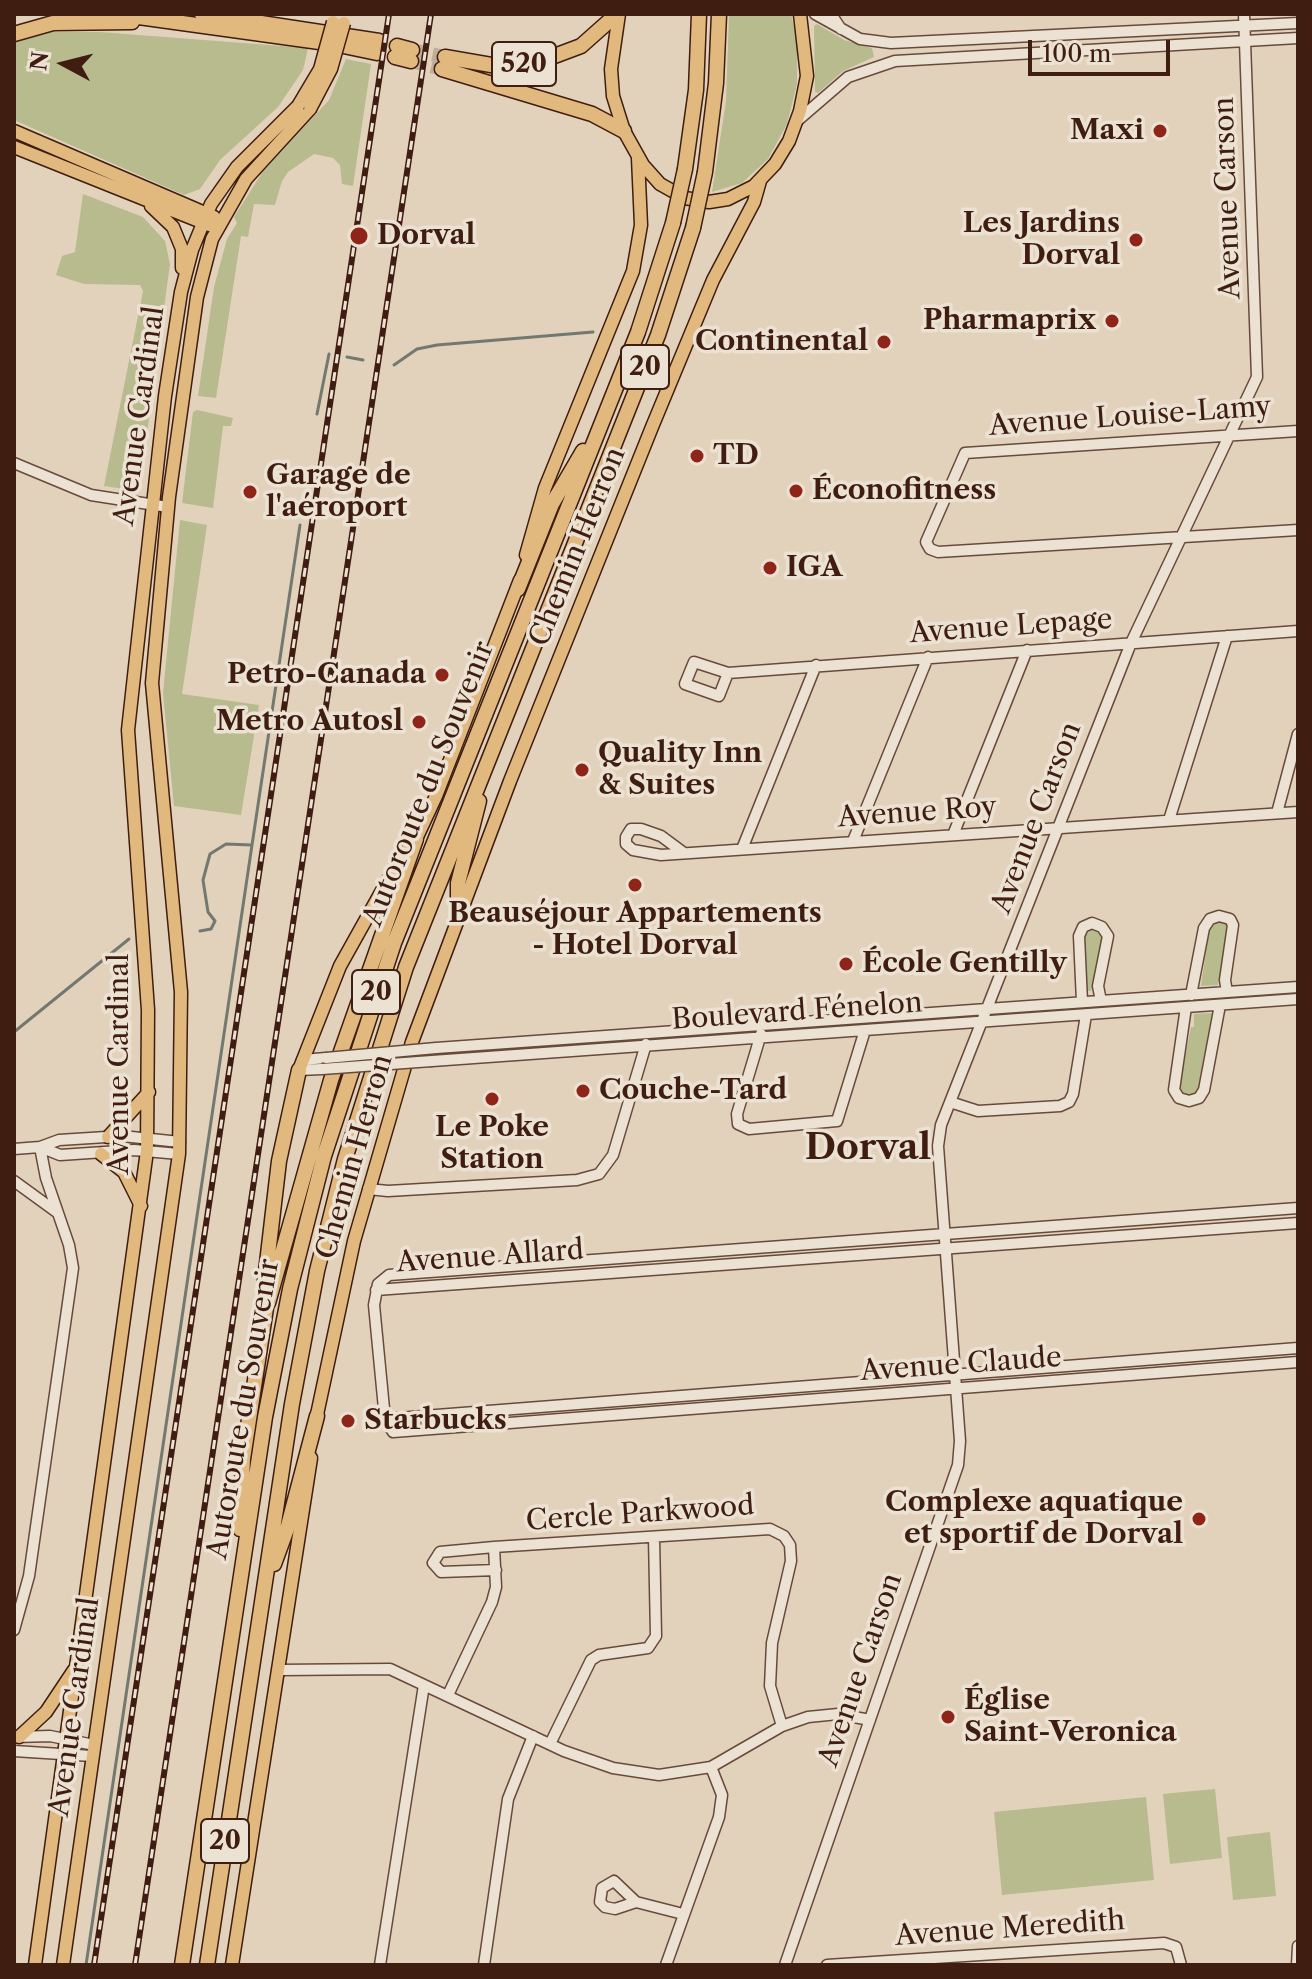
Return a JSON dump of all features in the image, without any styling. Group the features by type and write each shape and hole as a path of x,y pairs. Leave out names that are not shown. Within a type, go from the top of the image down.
{"highway":[{"path":"116,14 149,21 378,47 238,16 202,14"},
{"name":"520","path":"618,14 587,42 551,59 497,66 444,63 592,114 624,131"},
{"name":"Autoroute du Souvenir","path":"182,1965 236,1606 285,1314 310,1207 350,1068 403,920 652,295 685,169 696,90 699,14"},
{"name":"Autoroute du Souvenir","path":"207,1965 302,1344 345,1159 406,967 668,310 693,228 705,172 716,83 719,14"},
{"path":"14,34 53,23 149,21"},
{"path":"518,589 552,504 609,405"},
{"path":"458,918 458,883 489,758"},
{"path":"236,1606 243,1459 266,1308 335,1067 416,839"},
{"path":"266,1308 265,1280 279,1161 300,1065"},
{"path":"263,1594 288,1526 317,1416"}],"main road":[{"path":"618,14 612,46 611,80 624,131 638,158 667,189 693,200 728,199 760,181 781,155 797,121 808,64 800,14"},
{"path":"212,221 237,167 304,108 339,18"},
{"path":"14,131 212,221"},
{"path":"14,147 116,189 212,221"},
{"path":"300,1065 346,954 398,862 416,839 458,744 518,589 545,488 633,271 641,225 638,158"},
{"name":"Chemin Herron","path":"232,1965 317,1416 368,1189 402,1073 458,918 652,427 713,280 754,202 760,181"},
{"path":"116,189 158,210 173,227 183,254 181,292"},
{"name":"Avenue Cardinal","path":"35,1965 148,1144 146,972 128,730 151,504 181,292 212,221"},
{"name":"Avenue Cardinal","path":"63,1965 179,1148 181,992 152,683 168,507 197,297 212,221"},
{"path":"108,1137 149,1092"},
{"path":"101,1154 124,1172 141,1206"},
{"path":"17,1737 46,1712 76,1668"}],"street":[{"path":"815,14 842,31 872,42 912,43 1244,20 1298,23"},
{"path":"831,14 842,31"},
{"name":"Avenue Carson","path":"785,1965 958,1465 957,1389 938,1141 950,1102 1061,828 1131,643 1253,390 1258,366 1244,20"},
{"path":"797,121 848,77 895,61 1298,38"},
{"name":"Avenue Louise-Lamy","path":"1181,539 930,549 926,542 965,453 1298,431"},
{"path":"14,463 91,495 168,507"},
{"path":"1181,539 1298,530"},
{"name":"Avenue Lepage","path":"728,673 1298,631"},
{"path":"1169,820 1227,636"},
{"path":"953,835 1027,650"},
{"path":"853,841 928,657"},
{"path":"742,849 816,665"},
{"path":"1277,813 1298,734"},
{"name":"Avenue Roy","path":"684,853 661,836 641,829 631,829 626,837 626,844 633,850 661,855 1298,812"},
{"path":"1191,995 1204,928 1210,919 1219,916 1230,919 1233,925 1225,980 1227,992"},
{"path":"1082,1002 1078,938 1083,927 1092,923 1102,927 1108,936 1098,986 1101,1001"},
{"name":"Boulevard Fénelon","path":"300,1065 436,1048 1298,987"},
{"name":"Boulevard Fénelon","path":"324,1063 432,1061 1298,999"},
{"path":"1186,1007 1174,1090 1179,1098 1189,1101 1202,1093 1220,1005"},
{"path":"950,1102 978,1111 1051,1107 1069,1102 1086,1015"},
{"path":"764,1025 736,1118 740,1126 753,1129 837,1121 865,1030"},
{"path":"368,1189 388,1191 562,1181 599,1174 613,1155 645,1047 646,1034"},
{"path":"14,1149 40,1147 59,1140 108,1137 179,1148"},
{"path":"40,1147 60,1155 101,1154 148,1144"},
{"path":"14,1630 29,1576 72,1276 71,1252 40,1147"},
{"path":"14,1181 58,1213"},
{"name":"Avenue Allard","path":"376,1290 381,1280 389,1275 1298,1208"},
{"path":"1176,1217 1177,1232"},
{"name":"Avenue Allard","path":"376,1290 1298,1223"},
{"path":"752,1248 753,1262"},
{"path":"574,1262 575,1275"},
{"path":"376,1290 376,1351 385,1419"},
{"name":"Avenue Claude","path":"1298,1348 385,1419 388,1429 393,1432 1298,1362"},
{"path":"1171,1358 1172,1372"},
{"path":"752,1391 753,1405"},
{"name":"Cercle Parkwood","path":"496,1570 441,1572 433,1563 440,1552 494,1547 770,1529 784,1536 790,1545 791,1561 772,1643 770,1686 782,1726"},
{"path":"550,1744 591,1660 599,1655 648,1648 656,1636 654,1537"},
{"name":"Cercle Parkwood","path":"448,1695 492,1602 496,1570 494,1547"},
{"path":"279,1670 382,1668 593,1762 659,1775 711,1767 782,1726 824,1714 870,1720"},
{"path":"380,1965 424,1685"},
{"path":"17,1737 50,1736 64,1746"},
{"path":"484,1965 508,1799 533,1736"},
{"path":"14,1751 64,1746 93,1750"},
{"path":"666,1965 719,1817 722,1795 711,1767"},
{"path":"636,1902 683,1914"},
{"name":"Avenue Meredith","path":"827,1965 902,1963 1164,1943 1176,1947 1182,1957 1181,1965"},
{"path":"1297,1965 1298,1946"}],"green space":[{"path":"729,14 791,14 797,41 797,84 787,124 768,159 742,183 712,192 726,101"},
{"path":"817,24 844,40 872,48 874,57 843,71 818,93 815,92 814,26"},
{"path":"53,32 100,32 308,48 303,70 278,107 220,160 200,189 184,195 14,120 14,42"},
{"path":"346,59 371,64 353,186 342,184 340,165 333,158 314,154 288,172 275,205 254,204 248,237 241,236 216,398 198,396 214,287 227,239 237,223 234,217 262,173 329,100"},
{"path":"83,194 143,217 165,241 170,264 140,485 131,490 104,486 143,291 140,285 84,284 56,275 62,256 75,252"},
{"path":"197,410 233,418 231,426 223,426 213,508 182,503 193,412"},
{"path":"180,520 207,525 182,694 259,705 241,815 174,806 163,693"},
{"path":"1216,922 1226,924 1228,933 1218,985 1201,986 1209,929"},
{"path":"1093,929 1099,931 1103,941 1091,991 1087,991 1084,936"},
{"path":"1212,1013 1198,1089 1194,1094 1183,1094 1179,1087 1191,1027 1194,1027 1194,1014"},
{"path":"1215,1789 1222,1858 1170,1864 1163,1794"},
{"path":"1146,1797 1154,1880 1002,1895 994,1812"},
{"path":"1270,1832 1276,1896 1233,1900 1227,1837"}],"waterway":[{"path":"394,365 417,349 437,345 593,332"},
{"path":"317,414 329,354"},
{"path":"347,357 363,360"},
{"path":"200,931 211,929 215,921 208,912 203,880 210,854 226,844 252,845 300,525"},
{"path":"86,1965 252,845"},
{"path":"14,1032 129,939"}],"tunnel":[{"path":"412,50 445,57"},
{"path":"411,61 442,69"}],"railway":[{"path":"94,1965 389,14"},
{"path":"135,1965 431,14"}],"place":[{"name":"Maxi","path":"1160,131"},
{"name":"Dorval","path":"359,236"},
{"name":"Les Jardins Dorval","path":"1136,240"},
{"name":"Pharmaprix","path":"1112,321"},
{"name":"Continental","path":"884,342"},
{"name":"TD","path":"697,456"},
{"name":"Éconofitness","path":"796,491"},
{"name":"Garage de l'aéroport","path":"250,492"},
{"name":"IGA","path":"770,568"},
{"name":"Petro-Canada","path":"442,675"},
{"name":"Metro Autosl","path":"419,722"},
{"name":"Quality Inn & Suites","path":"582,770"},
{"name":"Beauséjour Appartements - Hotel Dorval","path":"635,885"},
{"name":"École Gentilly","path":"846,964"},
{"name":"Couche-Tard","path":"583,1091"},
{"name":"Le Poke Station","path":"492,1099"},
{"name":"Starbucks","path":"348,1421"},
{"name":"Complexe aquatique et sportif de Dorval","path":"1199,1519"},
{"name":"Église Saint-Veronica","path":"948,1717"}],"district":[{"name":"Dorval","path":"868,1149"}]}
